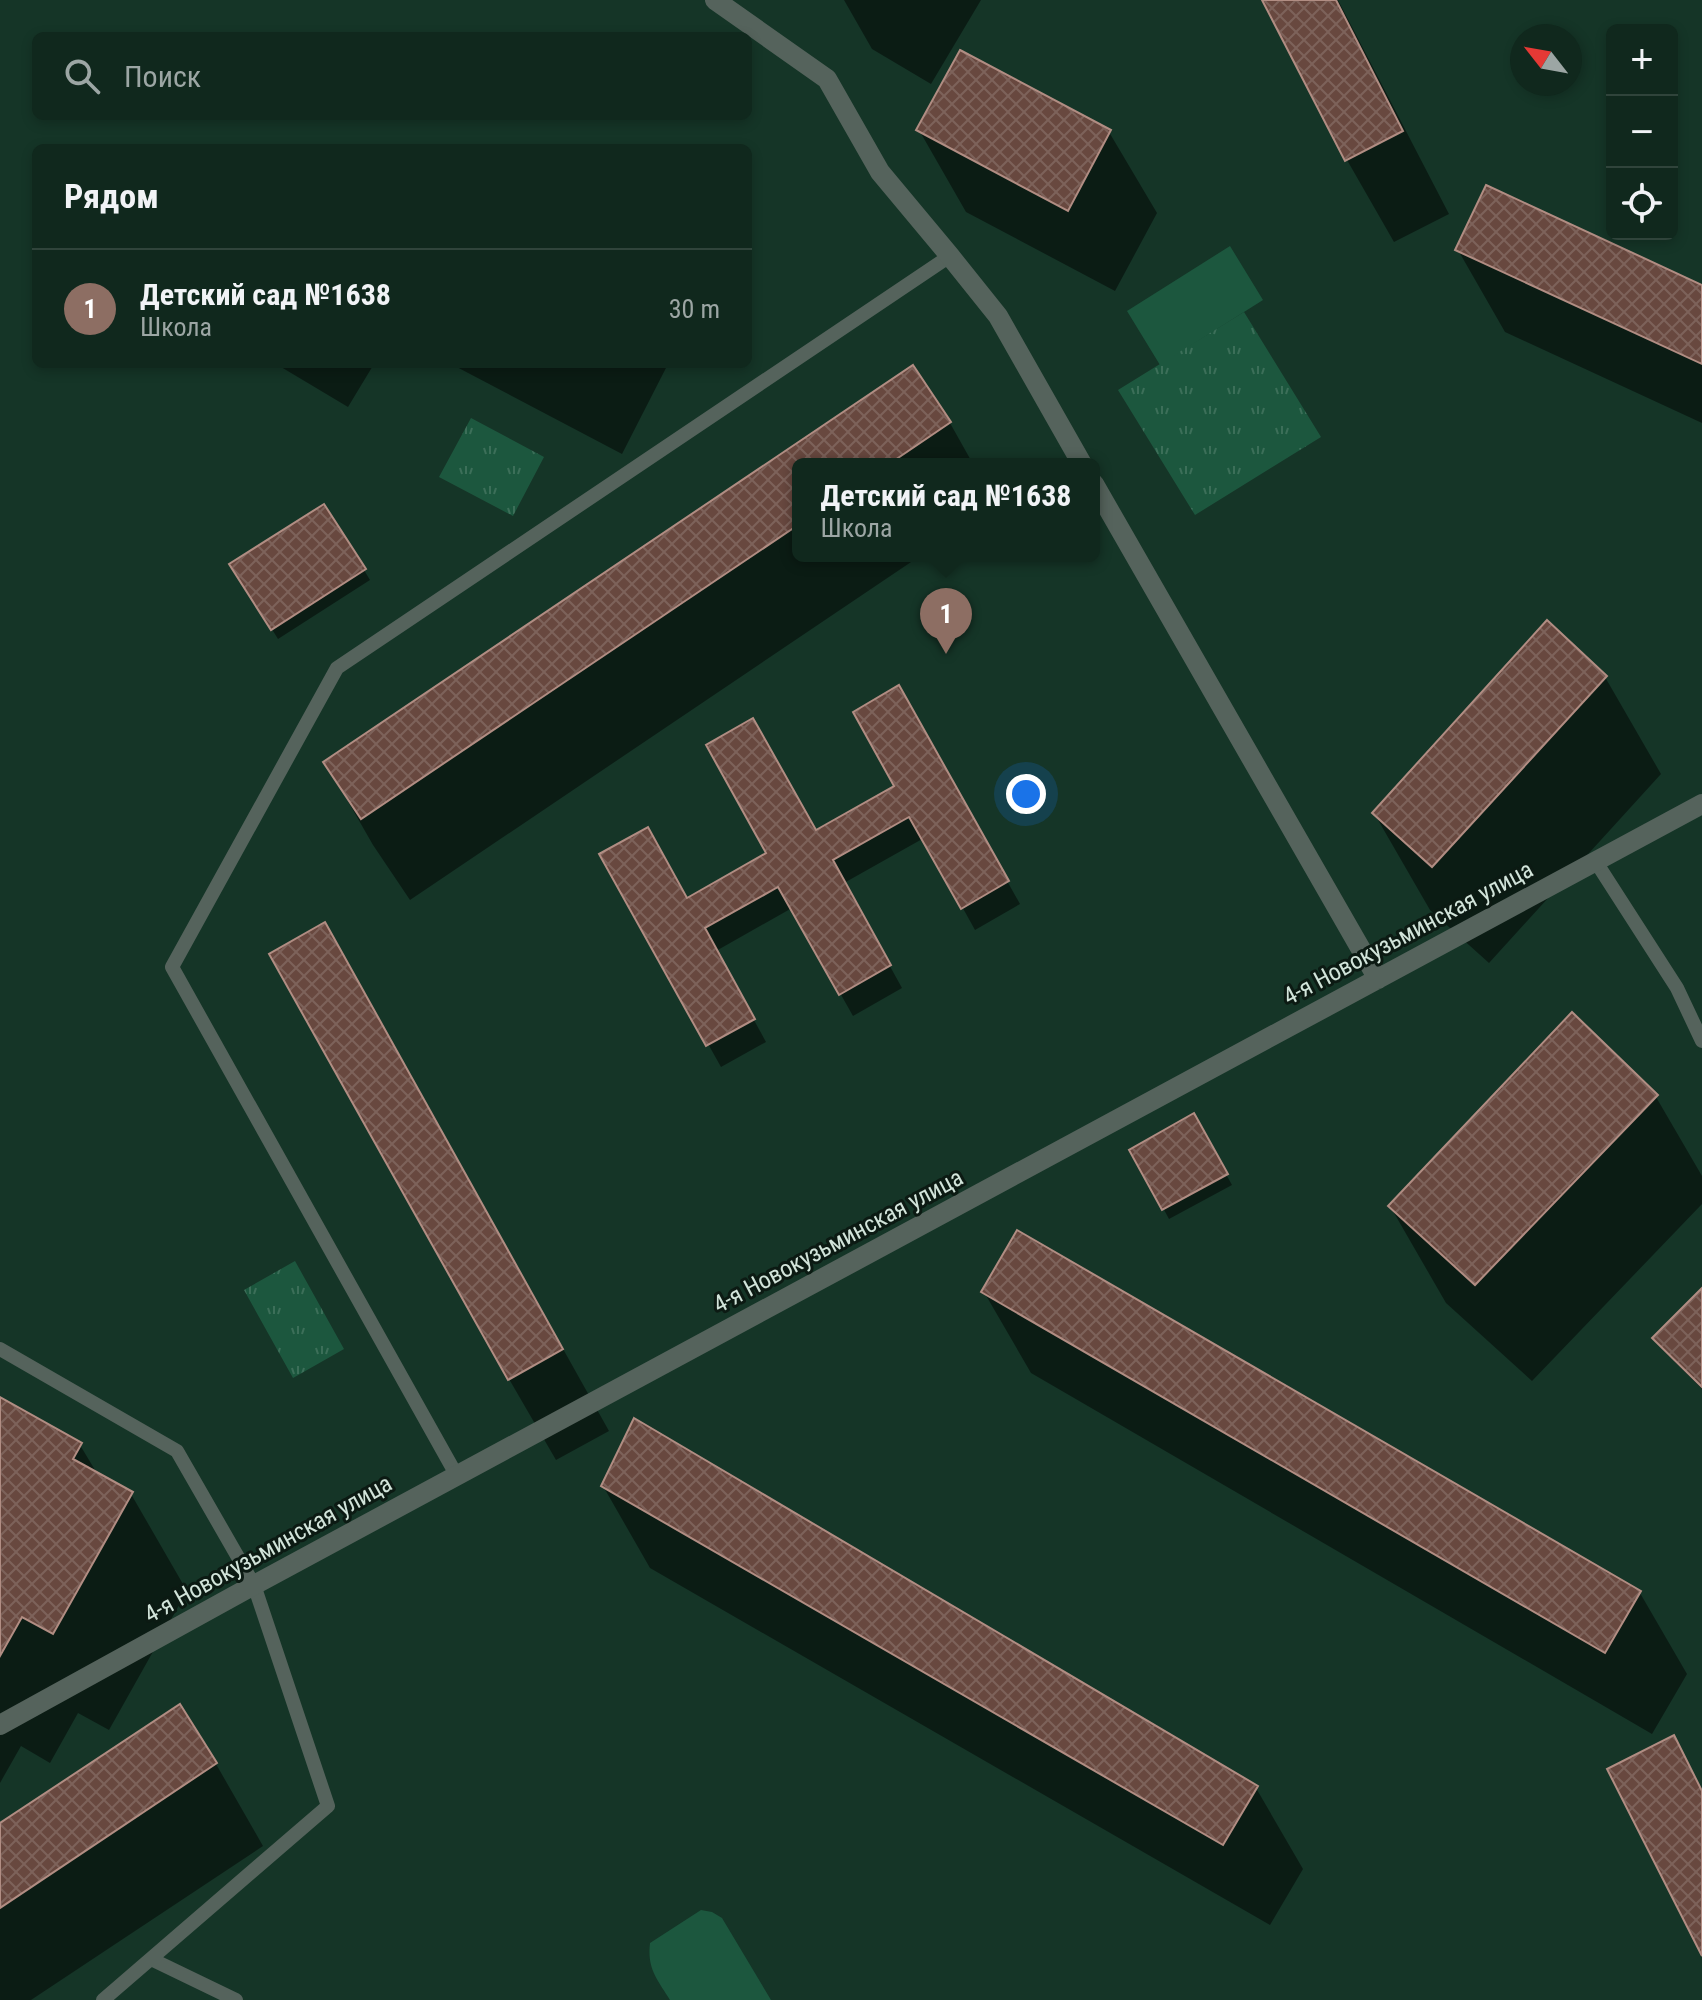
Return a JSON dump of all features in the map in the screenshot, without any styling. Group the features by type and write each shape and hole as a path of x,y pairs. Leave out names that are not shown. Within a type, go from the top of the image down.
{"street":[{"path":"715,0 827,79 880,172 998,316 1079,458"},
{"path":"1100,494 1378,979"},
{"name":"4-я Новокузьминская улица","path":"0,1725 1702,804"}],"lane":[{"path":"457,1476 172,967 337,668 950,256"},
{"path":"1596,862 1677,988 1702,1041"},
{"path":"0,1349 177,1451 254,1585 328,1806 103,2000"},
{"path":"151,1959 236,2000"}],"green space":[{"path":"1230,246 1263,300 1160,365 1127,311"},
{"path":"1244,312 1321,437 1195,515 1118,390"},
{"path":"471,418 544,457 513,516 439,477"},
{"path":"295,1261 344,1349 293,1378 244,1290"},
{"path":"701,1910 722,1918 771,2000 670,2000 652,1967 650,1943"}],"building":[{"path":"1262,0 1336,0 1403,131 1345,161"},
{"path":"960,50 1111,130 1068,211 916,130"},
{"path":"1486,185 1702,285 1702,364 1455,250"},
{"path":"913,365 951,422 898,458 792,458 792,529 361,819 323,762"},
{"path":"324,504 366,569 271,630 229,564"},
{"path":"1547,620 1607,676 1432,867 1372,813"},
{"path":"899,685 1009,881 961,909 909,817 833,860 891,965 839,995 778,887 705,928 755,1019 706,1046 599,854 648,827 687,898 766,853 706,745 753,718 816,830 894,786 853,712"},
{"path":"325,922 563,1349 508,1380 269,954"},
{"path":"1572,1012 1658,1095 1475,1285 1388,1206"},
{"path":"1194,1113 1228,1174 1162,1210 1129,1150"},
{"path":"1017,1230 1641,1591 1605,1653 981,1292"},
{"path":"1702,1288 1702,1387 1652,1338"},
{"path":"0,1397 82,1443 73,1459 133,1492 53,1634 22,1617 0,1656"},
{"path":"634,1418 1258,1786 1223,1845 601,1486"},
{"path":"180,1704 217,1763 0,1908 0,1823"},
{"path":"1674,1735 1702,1791 1702,1956 1607,1769"}],"place":[{"name":"Детский сад №1638","path":"946,654"}]}
